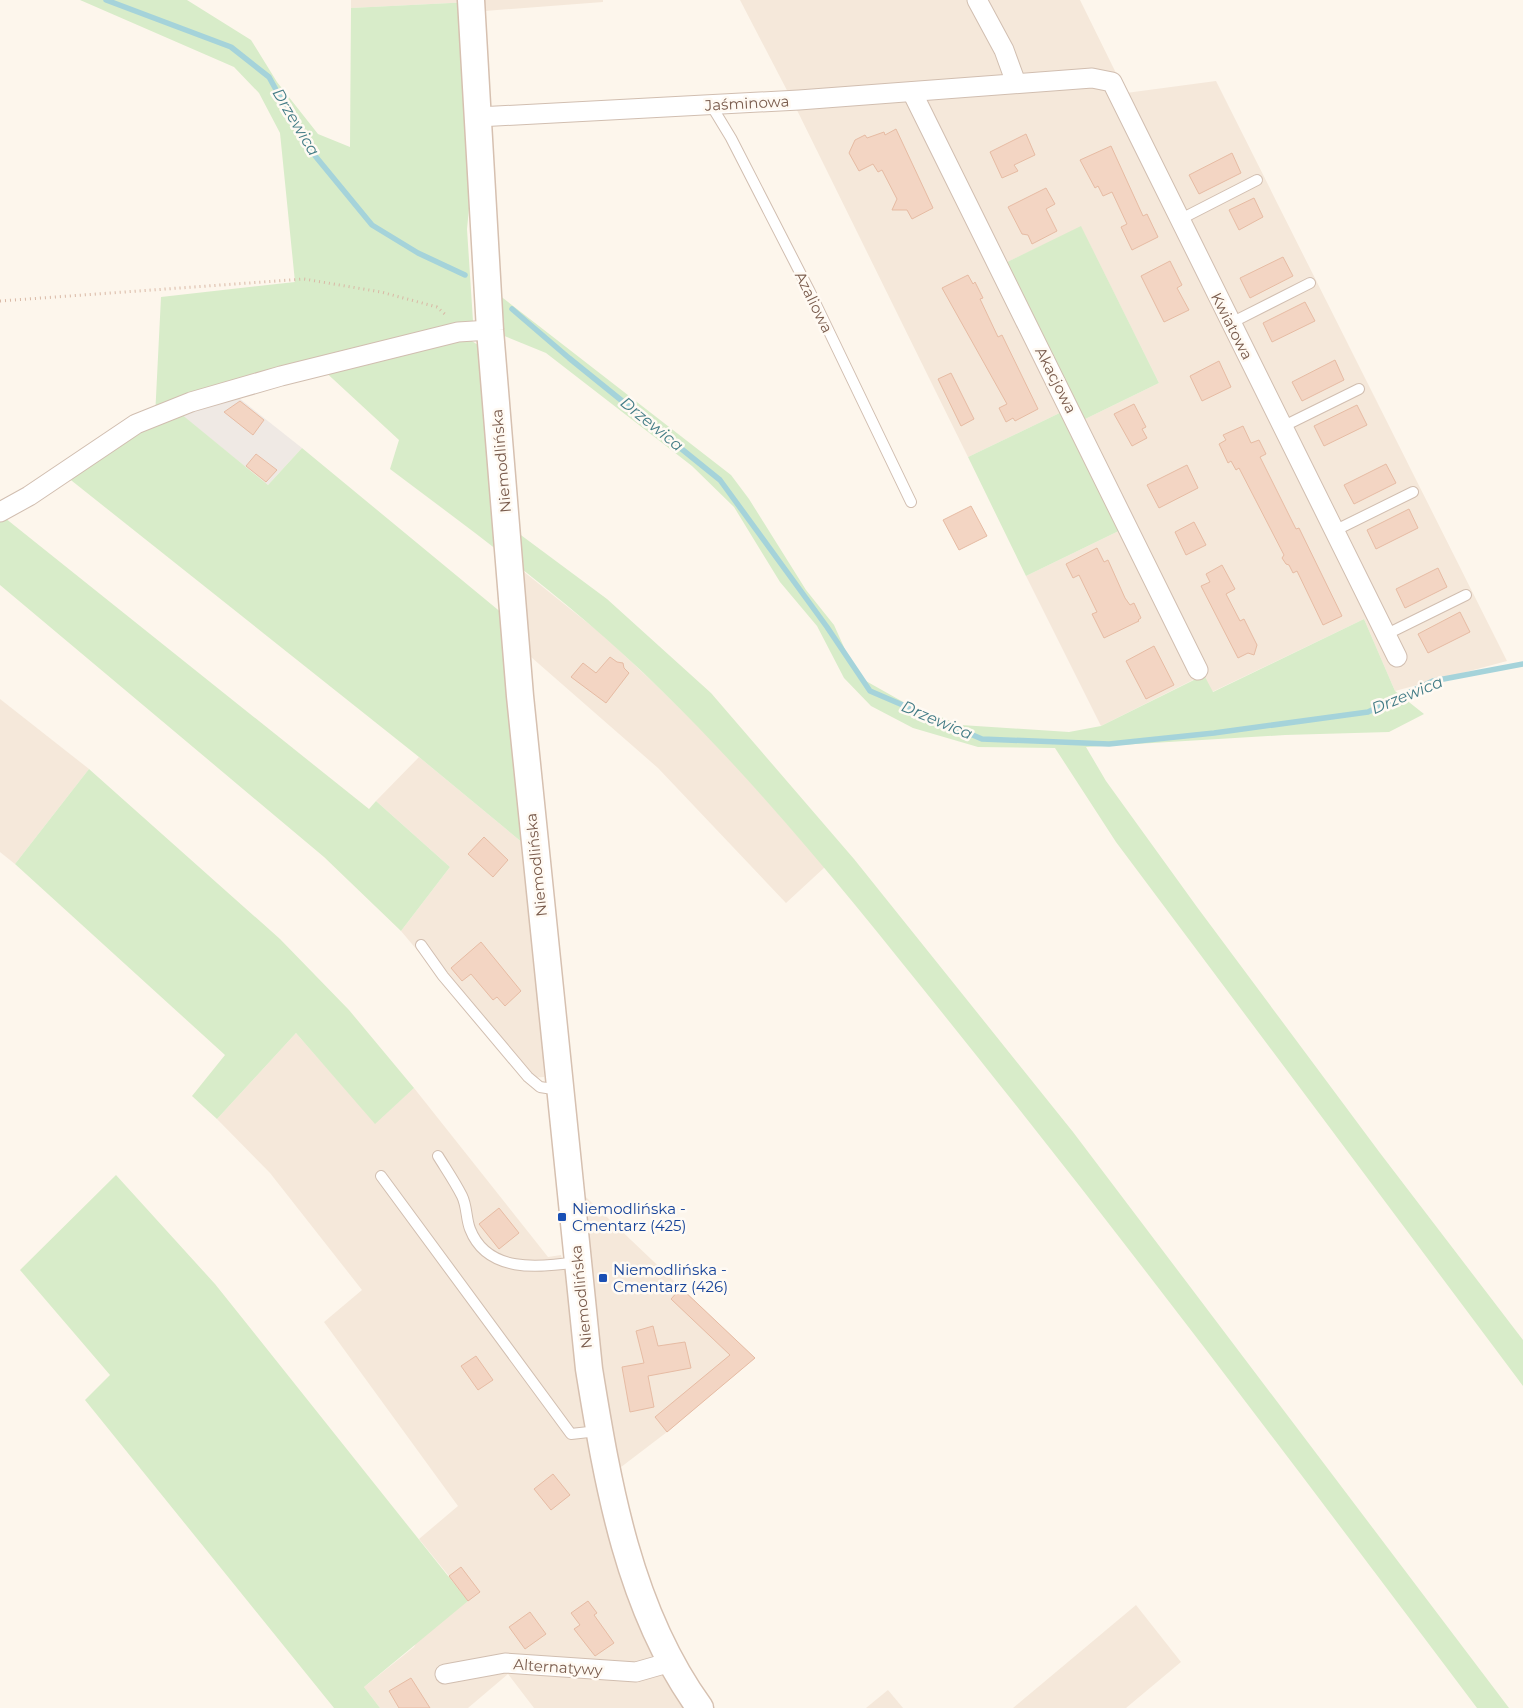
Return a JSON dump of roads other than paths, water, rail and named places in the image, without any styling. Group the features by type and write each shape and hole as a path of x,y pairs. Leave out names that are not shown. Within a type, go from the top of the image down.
{"main road":[{"name":"Niemodlińska","path":"471,0 490,330 520,696 589,1369 605,1468 634,1573 652,1623 671,1662 700,1708"}],"street":[{"path":"977,0 1004,50 1016,83"},
{"name":"Kwiatowa","path":"1016,83 1092,78 1112,82 1397,657"},
{"name":"Jaśminowa","path":"478,117 711,105 1016,83"},
{"name":"Akacjowa","path":"912,92 1198,670"},
{"path":"0,512 29,496 136,424 191,402 281,376 464,332 490,330"},
{"name":"Alternatywy","path":"445,1674 505,1663 636,1672 671,1662"}],"lane":[{"name":"Azaliowa","path":"711,105 731,138 810,292 911,502"},
{"path":"1179,220 1257,180"},
{"path":"1230,323 1310,283"},
{"path":"1282,427 1359,389"},
{"path":"1334,531 1413,492"},
{"path":"1385,635 1466,594"},
{"path":"421,945 443,976 528,1077 540,1087 559,1090"},
{"path":"438,1156 462,1197 470,1230 483,1250 497,1261 516,1265 549,1266 577,1262"},
{"path":"381,1176 572,1434 599,1431"}],"waterway":[{"name":"Drzewica","path":"106,0 231,47 269,77 307,146 372,225 418,253 465,275"},
{"name":"Drzewica","path":"512,309 569,358 720,480 827,627 870,691 982,739 1109,744 1214,733 1368,712 1433,681 1523,664"}],"place":[{"name":"Niemodlińska - Cmentarz (425)","path":"562,1217"},
{"name":"Niemodlińska - Cmentarz (426)","path":"603,1278"}]}
